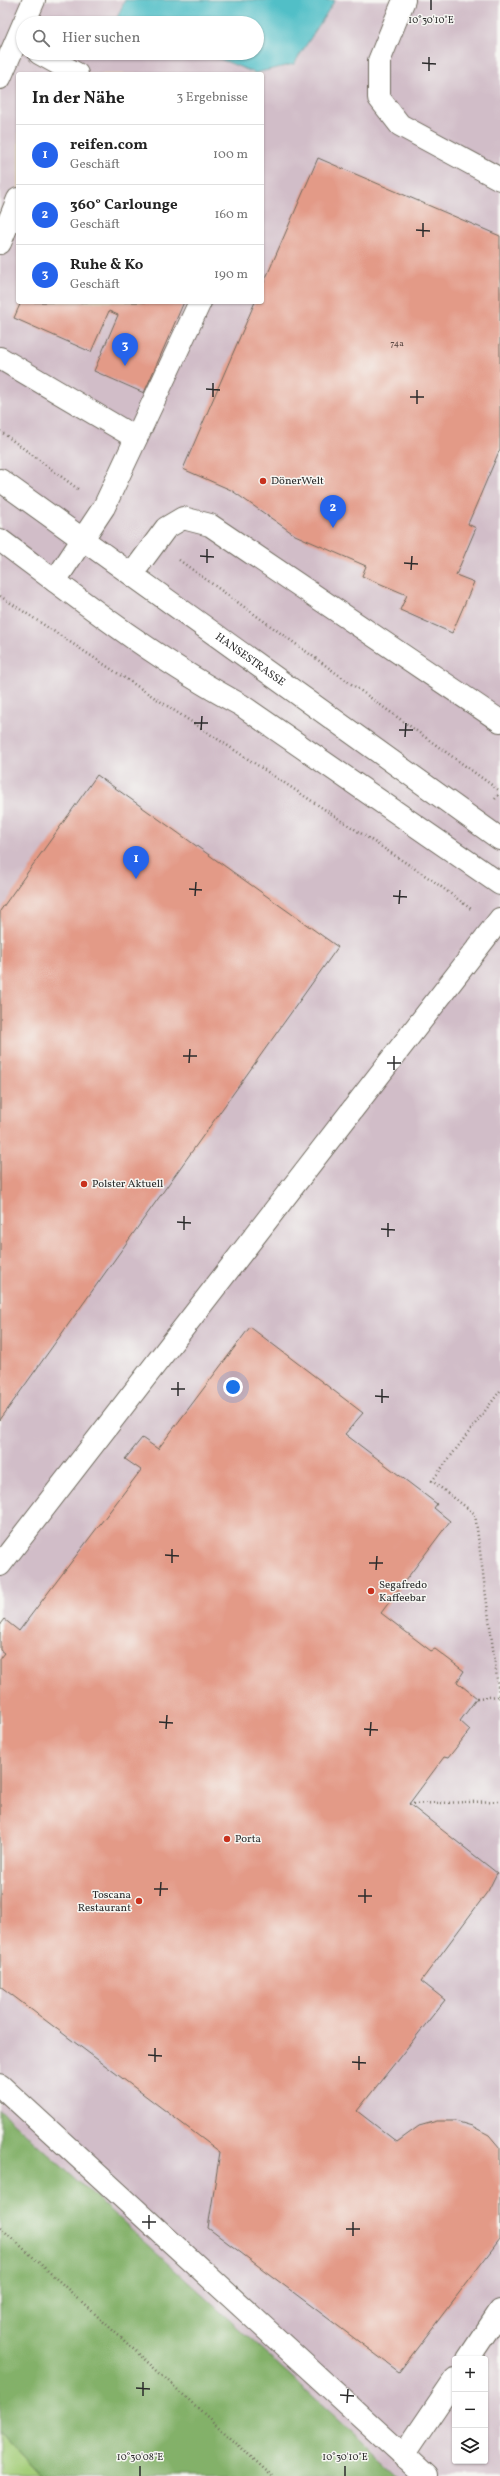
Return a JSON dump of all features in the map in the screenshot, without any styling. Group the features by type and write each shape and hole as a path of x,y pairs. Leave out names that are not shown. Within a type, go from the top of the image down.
{"main road":[{"path":"28,16 34,0"},
{"path":"404,0 378,61 379,98 400,125 487,174 500,179"},
{"path":"0,78 16,44"},
{"path":"51,60 73,72"},
{"path":"0,243 16,204"},
{"path":"55,581 84,540 104,507 199,304"},
{"path":"0,358 136,438"},
{"name":"HANSESTRASSE","path":"0,480 500,839"},
{"path":"132,574 166,528 183,518 210,526 500,721"},
{"path":"0,540 86,605 208,688 240,705 413,822 500,884"},
{"path":"0,1565 498,922"},
{"path":"0,2085 426,2476"},
{"path":"470,2356 500,2311"},
{"path":"403,2456 452,2383"}],"path":[{"path":"0,431 104,507"},
{"path":"155,543 215,584 500,791"},
{"path":"0,596 498,922"},
{"path":"500,1391 432,1481 475,1514 500,1701"},
{"path":"477,1698 499,1696"},
{"path":"409,1804 500,1801"},
{"path":"0,2227 272,2476"}],"shaded area":[{"path":"0,0 500,0 500,2476 400,2476 0,2110"}],"green space":[{"path":"0,2110 400,2476 40,2476 0,2433"},
{"path":"0,2433 40,2476 0,2476"}],"water":[{"path":"125,0 335,0 294,64 259,72 252,72 222,60 264,60 264,16 118,16"}],"building":[{"path":"318,158 500,236 500,449 468,524 476,528 456,575 474,582 452,633 400,610 407,595 362,576 366,566 295,535 231,490 183,469 254,304 264,304 264,282"},
{"path":"20,304 183,304 144,393 94,371 118,315 109,311 91,352 14,318"},
{"name":"Polster Aktuell","path":"97,775 338,947 0,1420 0,911"},
{"name":"Porta","path":"250,1327 363,1413 345,1434 437,1504 434,1508 450,1521 381,1613 431,1651 435,1649 464,1671 457,1682 477,1698 460,1721 470,1730 448,1758 444,1757 409,1804 497,1873 488,1891 421,1981 445,2000 357,2111 397,2142 419,2126 437,2121 455,2121 472,2126 489,2135 500,2148 500,2239 399,2372 208,2228 220,2152 0,1986 0,1658 4,1653 0,1650 0,1624 4,1619 19,1631 141,1470 125,1459 142,1438 158,1449"}],"place":[{"name":"Ruhe & Ko","path":"125,366"},
{"name":"DönerWelt","path":"263,481"},
{"name":"360° Carlounge","path":"333,528"},
{"name":"reifen.com","path":"136,879"},
{"name":"Polster Aktuell","path":"84,1184"},
{"name":"Segafredo Kaffeebar","path":"371,1591"},
{"name":"Porta","path":"227,1839"},
{"name":"Toscana Restaurant","path":"139,1901"}]}
